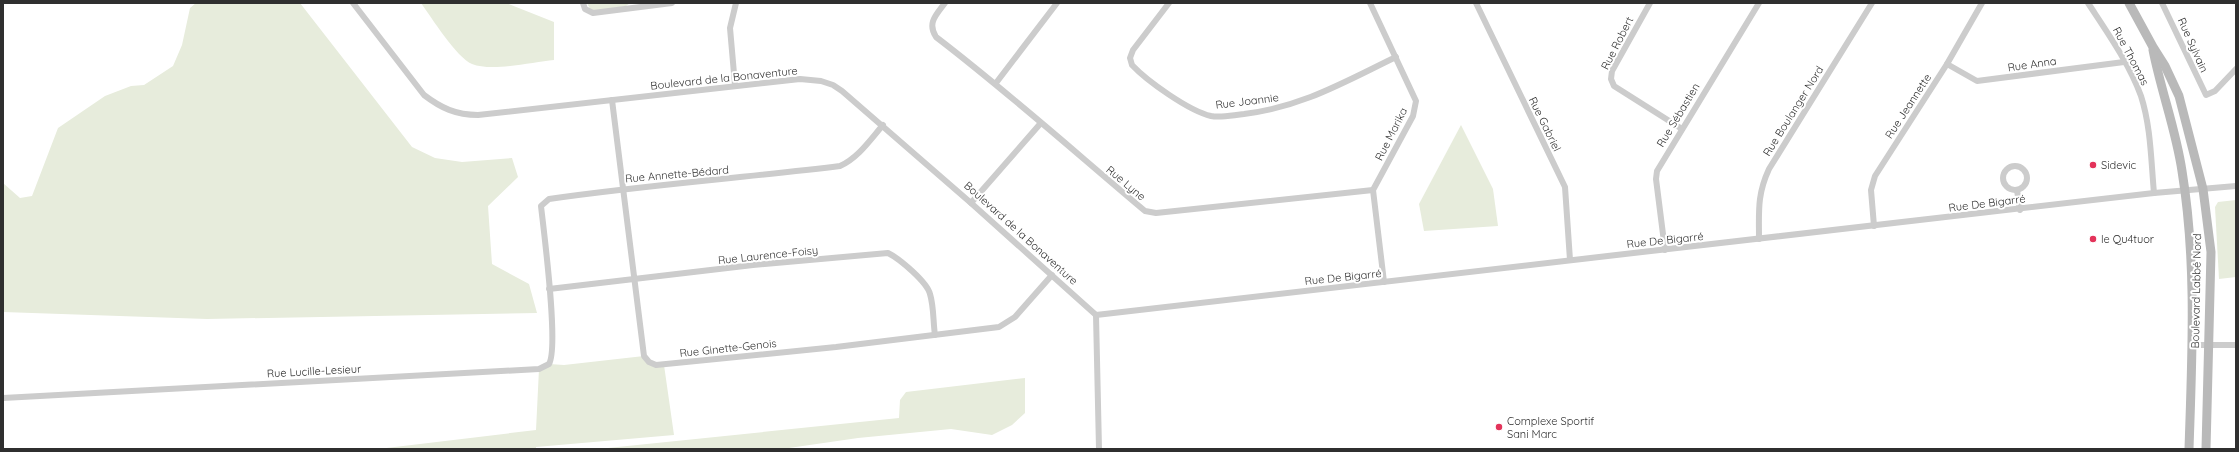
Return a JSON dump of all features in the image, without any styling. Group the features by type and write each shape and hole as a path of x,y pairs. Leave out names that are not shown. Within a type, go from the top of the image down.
{"main road":[{"name":"Boulevard Labbé Nord","path":"2129,3 2152,47 2166,66 2179,96 2203,189 2211,252 2206,449"},
{"name":"Boulevard Labbé Nord","path":"2152,47 2178,150 2185,191 2193,292 2189,449"}],"street":[{"name":"Boulevard de la Bonaventure","path":"353,3 413,83 424,95 449,110 462,115 478,115 734,85 800,79 822,81 833,85 883,124 1096,315"},
{"path":"584,3 585,9 593,13 672,3"},
{"path":"734,85 730,28 736,3"},
{"name":"Rue Lyne","path":"945,3 934,17 932,30 936,37 996,83 1040,124 1145,211 1156,213 1373,190"},
{"path":"996,83 1057,3"},
{"name":"Rue Joannie","path":"1169,3 1133,50 1130,58 1132,66 1167,94 1209,115 1227,116 1269,111 1289,106 1305,100 1396,57"},
{"name":"Rue Marika","path":"1370,3 1414,95 1415,109 1373,190"},
{"name":"Rue Gabriel","path":"1476,3 1565,187 1570,260"},
{"name":"Rue Robert","path":"1650,3 1612,71 1611,79 1614,86 1682,129"},
{"name":"Rue Sébastien","path":"1665,250 1656,179 1657,171 1759,3"},
{"name":"Rue Boulanger Nord","path":"1759,239 1759,197 1761,186 1769,169 1872,3"},
{"name":"Rue Jeannette","path":"1874,226 1870,190 1875,176 1947,64 1982,3"},
{"name":"Rue Thomas","path":"2088,3 2124,62 2141,97 2148,126 2154,193"},
{"name":"Rue Sylvain","path":"2162,3 2206,95 2215,91 2236,69"},
{"name":"Rue Anna","path":"1947,64 1977,81 2124,62"},
{"name":"Rue Ginette-Genois","path":"612,100 625,188 644,356 649,362 656,365 999,327 1008,323 1025,307 1052,275"},
{"name":"Rue Annette-Bédard","path":"549,289 541,206 549,199 625,188 766,176 840,166 849,162 858,154 883,124"},
{"path":"972,203 1040,124"},
{"name":"Rue De Bigarré","path":"1096,315 2020,210 2154,193 2236,186"},
{"path":"1373,190 1384,282"},
{"path":"2017,190 2020,210"},
{"name":"Rue Laurence-Foisy","path":"549,289 888,253 895,256 926,285 930,294 934,335"},
{"name":"Rue Lucille-Lesieur","path":"3,398 539,369 549,364 553,352 549,289"},
{"path":"1096,315 1099,449"},
{"path":"2191,345 2236,345"}],"green space":[{"path":"196,3 300,3 412,147 435,158 462,162 512,158 518,177 488,206 492,264 529,284 537,313 207,319 3,312 3,183 20,198 32,196 58,128 105,96 131,86 144,85 173,66 182,45 190,8"},
{"path":"421,3 506,3 554,22 554,60 501,67 472,64 459,54 452,46"},
{"path":"587,3 630,3 626,6 596,11 590,9"},
{"path":"1461,125 1493,189 1498,226 1424,231 1419,204"},
{"path":"2236,200 2236,277 2219,279 2215,207 2218,202"},
{"path":"644,356 649,362 664,365 674,435 536,447 536,449 378,449 536,430 539,369 549,364 564,365"},
{"path":"1025,378 1025,413 1012,425 992,435 951,429 858,438 782,449 598,449 899,418 900,400 906,392"}],"place":[{"name":"Sidevic","path":"2093,165"},
{"name":"le Qu4tuor","path":"2093,239"},
{"name":"Complexe Sportif Sani Marc","path":"1499,427"}]}
